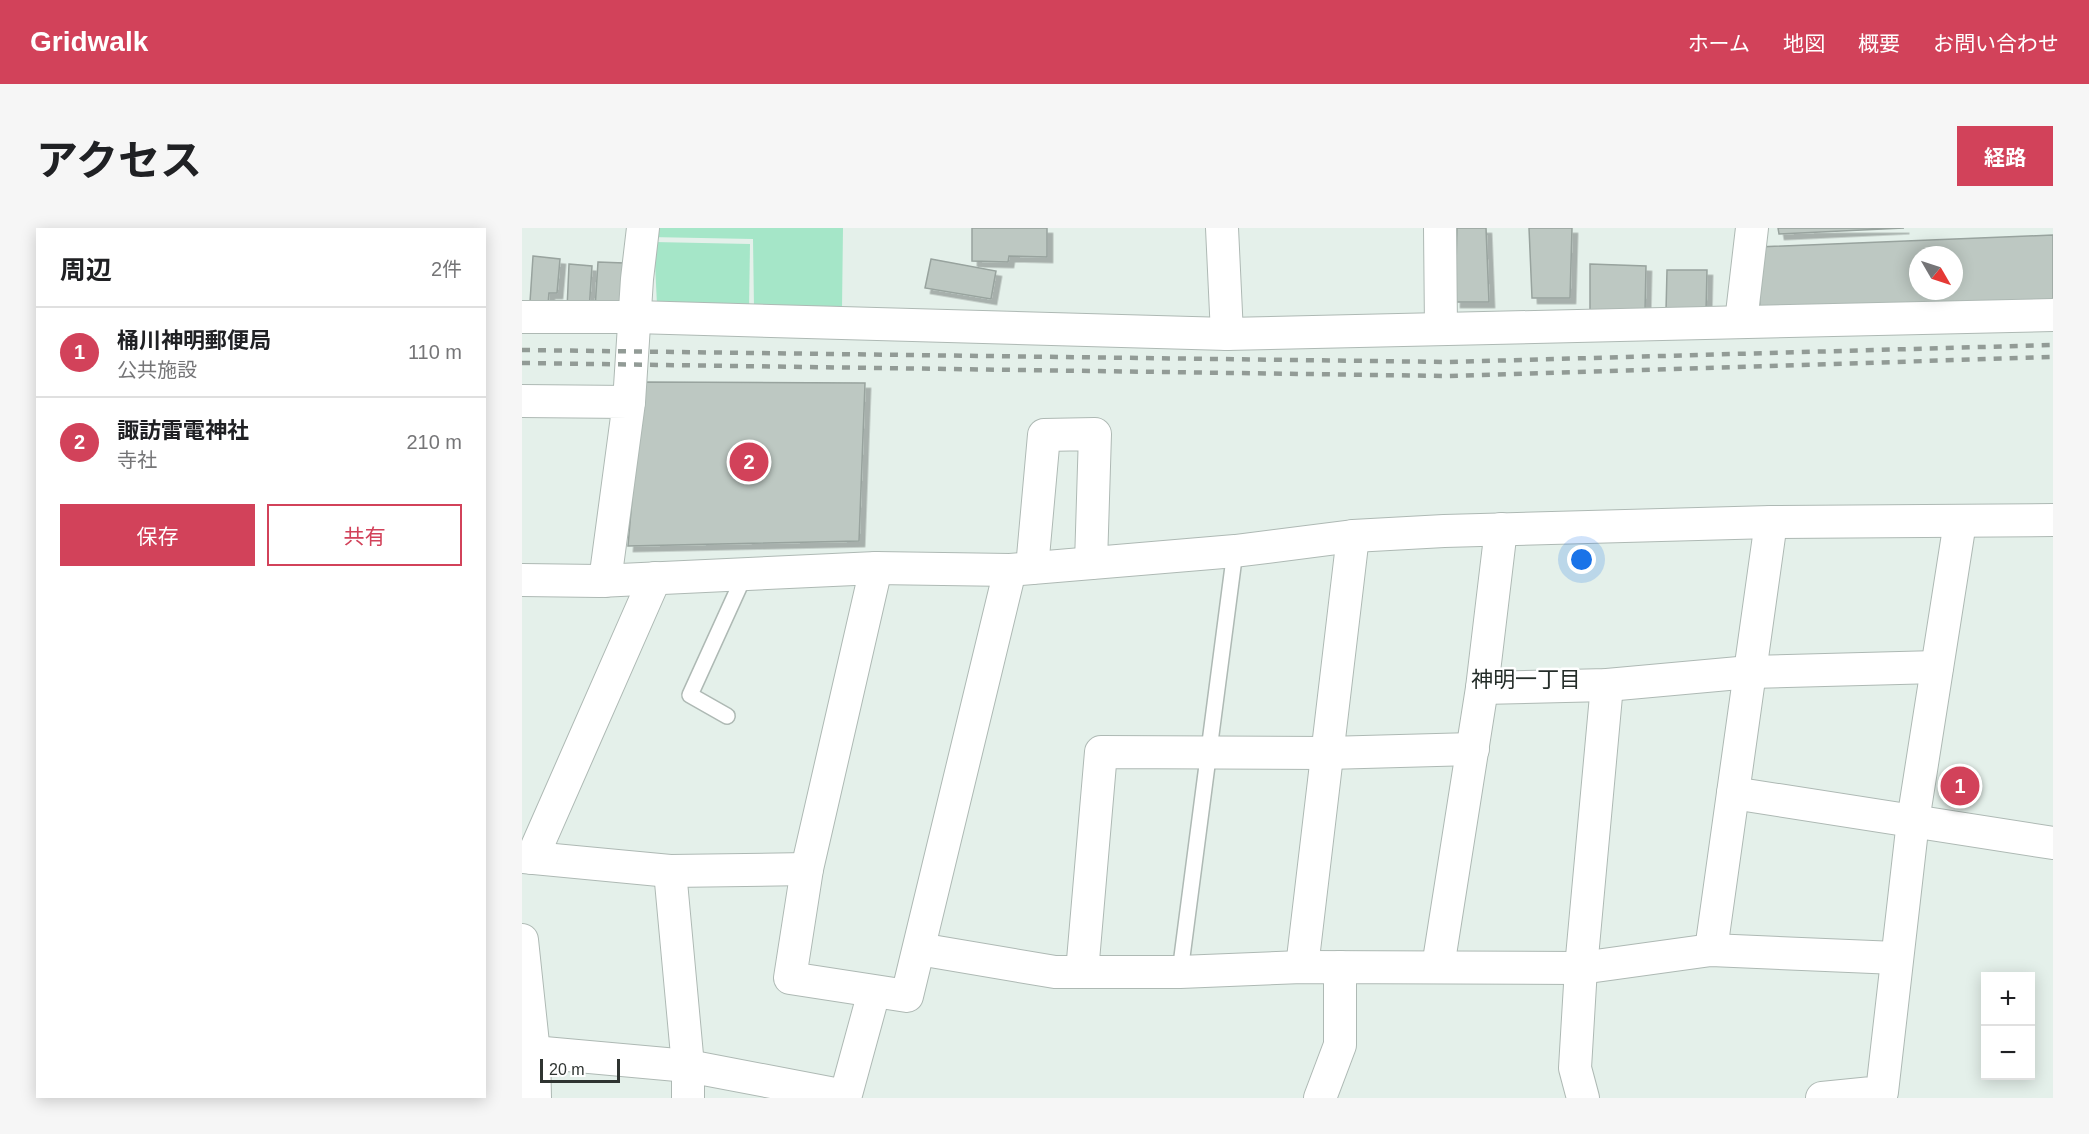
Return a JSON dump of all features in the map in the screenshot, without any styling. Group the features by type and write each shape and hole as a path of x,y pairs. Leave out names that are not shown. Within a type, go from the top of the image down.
{"street":[{"path":"605,581 629,402 643,228"},
{"path":"1222,228 1227,334"},
{"path":"1440,228 1442,328"},
{"path":"1741,322 1752,228"},
{"path":"522,317 635,317 1227,334 2053,315"},
{"path":"522,400 629,402"},
{"path":"876,568 807,869 790,978 908,996 1021,569 1044,435 1095,434 1091,563"},
{"path":"522,580 605,581 876,568 1021,569 1235,551 1353,536 1501,529 1771,522 2053,520"},
{"path":"1711,950 1771,522"},
{"path":"1822,1098 1882,1092 1913,821 1960,522"},
{"path":"1438,967 1482,688 1501,529"},
{"path":"1302,967 1353,536"},
{"path":"655,578 527,857 670,871 807,869"},
{"path":"1482,688 1607,685 1750,672 1937,667"},
{"path":"1582,1098 1575,1068 1581,968 1607,685"},
{"path":"1082,972 1101,752 1327,753 1473,749"},
{"path":"1733,794 2053,843"},
{"path":"670,871 688,1098"},
{"path":"522,940 528,1052 535,1098"},
{"path":"919,949 1055,972 1180,972 1302,967 1581,968 1711,950 1896,958"},
{"path":"1320,1098 1340,1045 1340,967"},
{"path":"528,1052 687,1066 845,1097 874,992"}],"lane":[{"path":"1180,972 1235,551"},
{"path":"727,716 690,695 745,574"}],"green space":[{"path":"650,228 843,228 842,308 754,308 753,239 649,237"},
{"path":"654,242 750,244 749,310 657,305"}],"building":[{"path":"972,228 1047,228 1047,257 1009,256 1008,262 972,261"},
{"path":"1457,228 1486,228 1489,302 1455,302"},
{"path":"1529,228 1572,228 1570,298 1532,298"},
{"path":"1778,228 1904,228 1779,234"},
{"path":"2053,235 2053,302 1760,315 1758,247"},
{"path":"533,256 560,259 557,293 549,293 548,304 530,302"},
{"path":"931,259 996,271 991,299 925,288"},
{"path":"598,262 624,263 623,311 595,309"},
{"path":"569,264 592,266 589,311 567,309"},
{"path":"1590,264 1646,266 1645,311 1590,312"},
{"path":"1667,270 1707,270 1706,312 1666,311"},
{"path":"642,382 865,383 859,541 628,546"}],"railway":[{"path":"522,350 1449,362 2053,345"},
{"path":"522,363 1448,376 2053,357"}],"place":[{"name":"諏訪雷電神社","path":"749,462"},
{"name":"桶川神明郵便局","path":"1960,786"}],"district":[{"name":"神明一丁目","path":"1526,679"}]}
